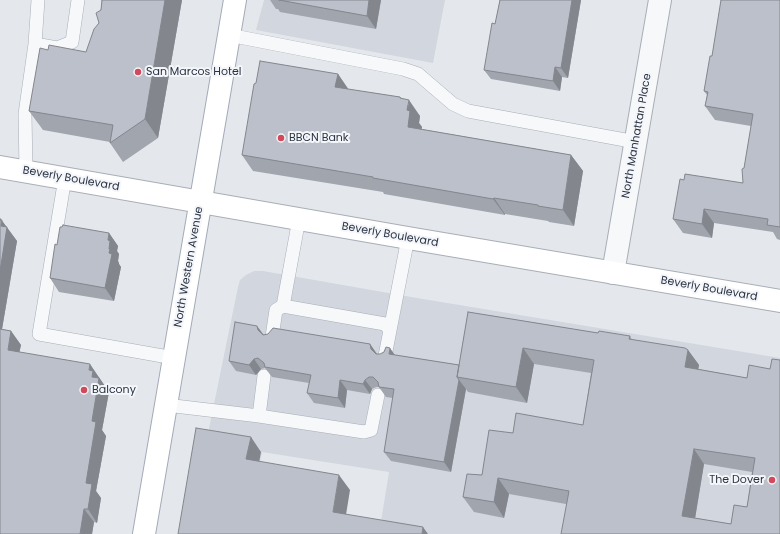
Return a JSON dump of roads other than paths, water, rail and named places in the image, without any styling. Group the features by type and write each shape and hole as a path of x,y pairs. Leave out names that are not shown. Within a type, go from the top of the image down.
{"main road":[{"name":"North Western Avenue","path":"144,534 235,0"},
{"name":"Beverly Boulevard","path":"0,167 780,301"}],"street":[{"name":"North Manhattan Place","path":"613,273 660,0"}],"lane":[{"path":"26,171 25,114 35,44 38,0"},
{"path":"35,44 57,48 72,42 78,0"},
{"path":"229,35 403,69 418,74 452,104 468,111 636,142"},
{"path":"65,178 39,334 174,358"},
{"path":"283,306 299,219"},
{"path":"385,356 408,238"},
{"path":"272,337 276,310 283,306 385,324 390,330"},
{"path":"259,416 264,376"},
{"path":"166,405 259,416 364,432 371,430 378,395"}],"place":[{"name":"San Marcos Hotel","path":"138,72"},
{"name":"BBCN Bank","path":"281,138"},
{"name":"Balcony","path":"84,390"},
{"name":"The Dover","path":"772,480"}]}
